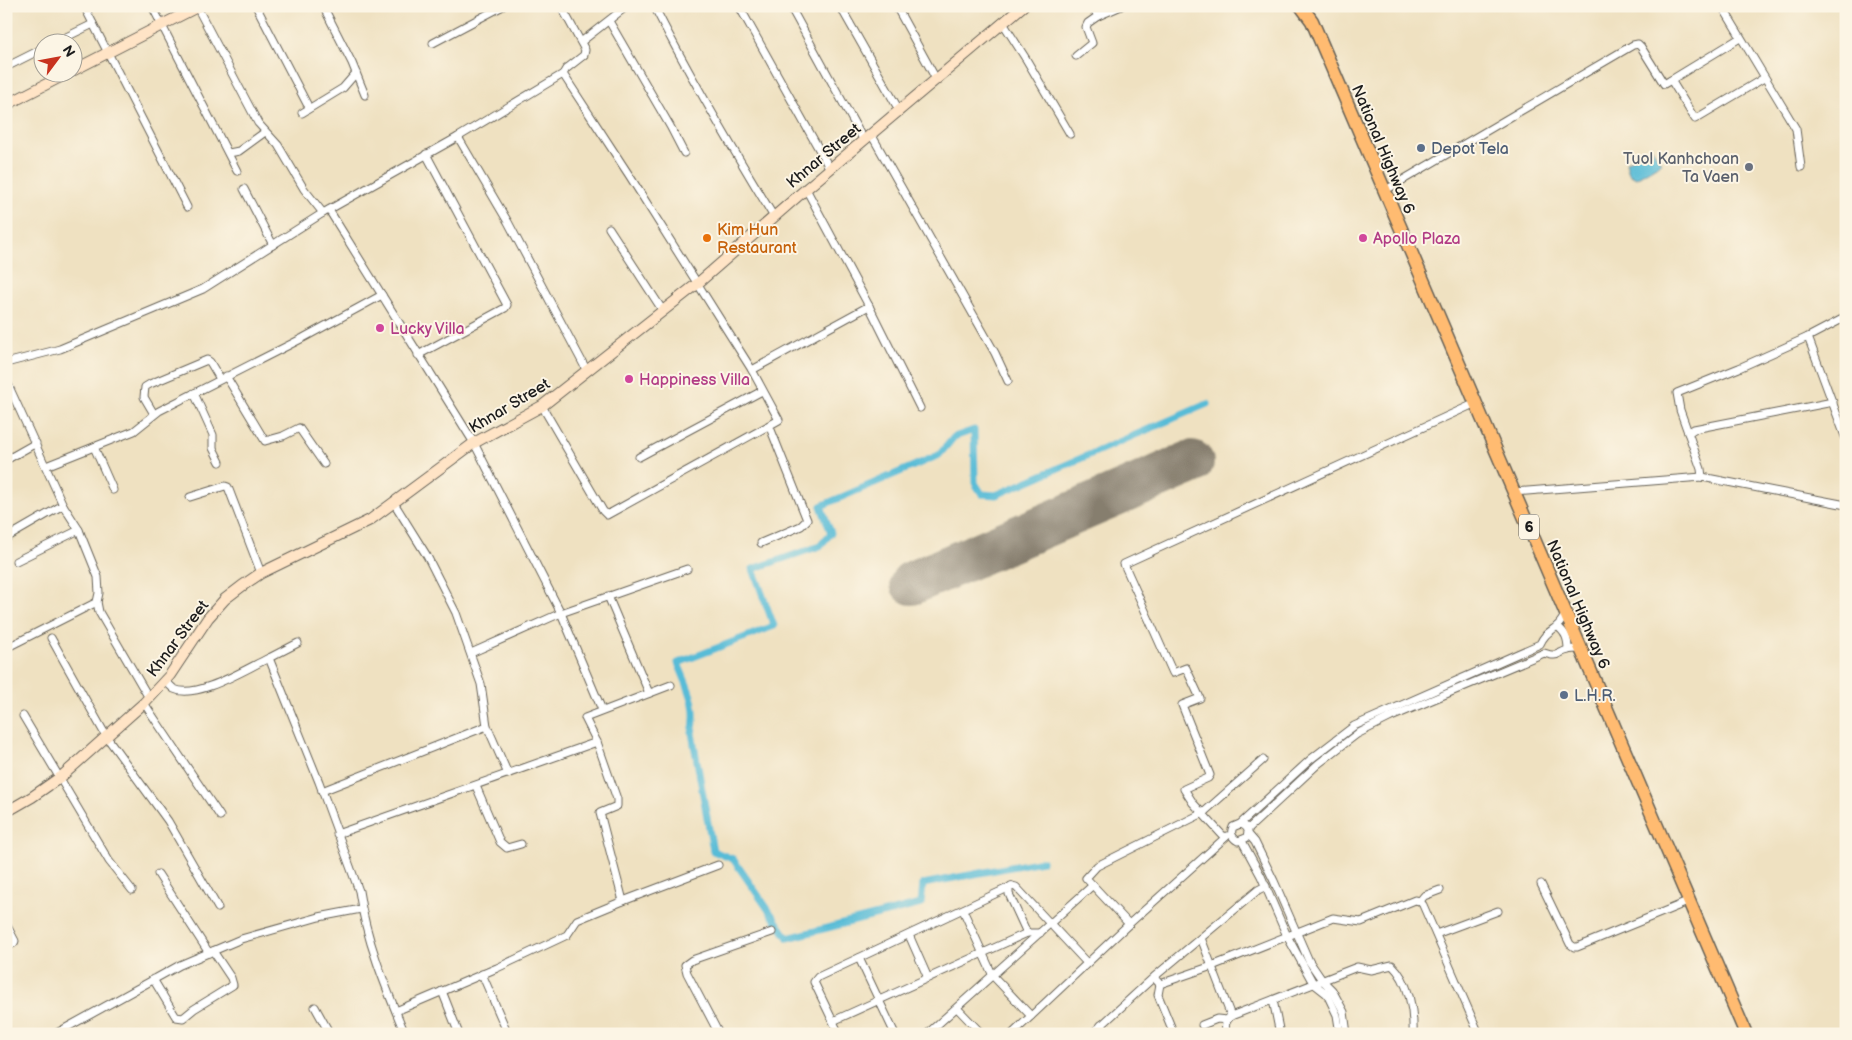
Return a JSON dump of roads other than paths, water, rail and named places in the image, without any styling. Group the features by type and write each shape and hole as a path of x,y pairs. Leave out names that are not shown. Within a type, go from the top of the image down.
{"highway":[{"name":"National Highway 6","path":"1301,6 1312,22 1566,614 1574,649 1690,902 1746,1034"},
{"name":"National Highway 6","path":"1311,6 1312,22"}],"street":[{"path":"84,6 187,207"},
{"path":"152,6 237,171"},
{"path":"256,6 307,104"},
{"path":"323,6 365,95"},
{"path":"433,43 504,6"},
{"path":"6,364 60,349 203,289 326,211 458,137 563,74 566,69 584,55 585,50 561,6"},
{"path":"581,42 627,6"},
{"path":"654,6 730,145 774,217"},
{"path":"739,6 830,169"},
{"path":"790,6 995,353 1008,381"},
{"path":"856,6 841,9 899,110"},
{"path":"896,6 936,79"},
{"name":"Khnar Street","path":"6,812 59,778 146,700 165,681 208,618 226,599 261,573 370,520 474,443 542,406 697,284 806,189 1023,6"},
{"path":"1092,6 1098,16"},
{"path":"1076,56 1092,44 1086,25 1098,16 1121,6"},
{"path":"1722,6 1796,129 1801,167"},
{"path":"1843,6 1846,12"},
{"path":"82,66 198,7 258,123 278,145 304,189 326,211 382,295 474,443 561,613 602,710"},
{"path":"609,21 684,153"},
{"path":"1003,23 1070,134"},
{"path":"77,32 93,24"},
{"path":"1384,191 1633,45 1638,44 1641,47 1664,84 1740,38"},
{"path":"6,67 32,54"},
{"path":"302,113 343,88 356,73"},
{"path":"542,406 607,515 779,420 752,370 563,74"},
{"path":"1672,80 1695,119 1764,78"},
{"path":"6,105 51,82"},
{"path":"229,153 238,151 265,132"},
{"path":"458,137 508,222 587,371"},
{"path":"418,355 505,308 507,304 426,154"},
{"path":"244,189 273,245"},
{"path":"806,189 869,306 920,408"},
{"path":"609,228 663,311"},
{"path":"46,466 134,430 154,414 223,377 303,338 382,295"},
{"path":"752,370 869,306"},
{"path":"1702,477 1676,396 1678,392 1739,368 1808,337 1846,316"},
{"path":"1808,337 1832,402 1843,424 1846,439"},
{"path":"154,414 144,397 145,387 207,360 223,377 265,441 283,436 299,428 324,464"},
{"path":"6,380 63,505 79,530 98,577 99,593 97,602 99,612 146,700 220,816"},
{"path":"639,458 762,391"},
{"path":"194,393 211,430 214,440 213,448 220,462"},
{"path":"1688,433 1694,429 1832,402"},
{"path":"1224,837 1193,803 1184,789 1208,778 1210,775 1182,705 1200,698 1186,668 1173,673 1124,564 1476,403"},
{"path":"762,543 801,526 807,520 769,425"},
{"path":"6,460 36,443"},
{"path":"94,447 113,490"},
{"path":"1514,492 1702,477 1846,506"},
{"path":"190,497 225,486 228,487 261,573"},
{"path":"394,502 427,556 448,596 471,653 481,684 487,726 508,774"},
{"path":"6,538 63,505"},
{"path":"16,561 79,530"},
{"path":"471,653 561,613 687,569"},
{"path":"608,596 649,692"},
{"path":"6,648 97,602"},
{"path":"1012,1034 1224,837 1231,834 1234,826 1240,824 1311,759 1354,726 1540,644 1543,636 1557,626 1566,614"},
{"path":"1242,841 1246,838 1248,831 1318,764 1357,734 1391,717 1544,653 1560,655 1574,649 1564,631 1557,626"},
{"path":"51,638 106,736 168,821 218,908"},
{"path":"165,681 175,689 197,691 226,679 298,643"},
{"path":"268,658 322,790 359,891 361,909 374,952 405,1034"},
{"path":"624,901 600,813 617,806 617,799 597,742 585,718 671,685"},
{"path":"23,716 109,861 132,890"},
{"path":"322,790 487,726"},
{"path":"1354,726 1357,734"},
{"path":"338,834 597,742"},
{"path":"1129,924 1086,878 1097,866 1203,813 1263,760"},
{"path":"476,786 500,842 507,848 521,844"},
{"path":"1240,824 1245,825 1255,842 1310,961 1322,980 1332,990 1344,1012 1347,1034"},
{"path":"1231,834 1235,839 1242,841 1266,886 1287,936 1313,983 1327,994 1337,1015 1340,1034"},
{"path":"396,1011 482,974 567,934 577,920 718,865"},
{"path":"153,979 176,1017 183,1018 233,985 231,978 158,874"},
{"path":"1541,884 1570,944 1574,947 1690,902"},
{"path":"927,1034 1093,885"},
{"path":"1012,886 1016,887 1087,963"},
{"path":"839,1034 814,982 818,977 1012,886"},
{"path":"1012,886 1009,889 1010,894 1027,932"},
{"path":"1092,1034 1154,977 1258,890 1266,886"},
{"path":"1420,901 1424,896 1440,890"},
{"path":"1160,984 1212,966 1333,918 1361,922 1415,900 1423,904 1479,1034"},
{"path":"55,1034 153,979 241,939 319,917 361,909"},
{"path":"963,910 993,976 1031,1016"},
{"path":"1436,934 1498,911"},
{"path":"6,924 14,941 14,943 6,947"},
{"path":"720,1034 685,965 692,960 772,932"},
{"path":"833,1021 1027,932 1040,933"},
{"path":"908,935 928,978"},
{"path":"1201,938 1229,1018 1225,1028 1227,1034"},
{"path":"859,958 895,1034"},
{"path":"1202,1025 1217,1019 1229,1018 1357,967 1371,970 1392,965 1398,971 1407,993 1413,1013 1413,1034"},
{"path":"482,974 508,1034"},
{"path":"1154,977 1160,984"},
{"path":"1160,984 1158,995 1174,1034"},
{"path":"442,991 459,1034"},
{"path":"1273,1000 1280,1034"},
{"path":"315,1006 330,1034"},
{"path":"957,1008 982,1034"},
{"path":"1101,1025 1109,1034"}],"water":[{"path":"1652,148 1661,163 1636,178 1629,174 1626,162"}],"waterway":[{"path":"1042,861 923,884 921,904 788,938 733,859 713,851 692,733 694,723 693,706 689,689 678,663 774,626 753,569 820,546 831,533 821,506 939,455 954,437 974,430 975,483 982,494 996,495 1207,404"}],"place":[{"name":"Depot Tela","path":"1421,148"},
{"name":"Tuol Kanhchoan Ta Vaen","path":"1749,167"},
{"name":"Kim Hun Restaurant","path":"707,238"},
{"name":"Apollo Plaza","path":"1363,238"},
{"name":"Lucky Villa","path":"380,328"},
{"name":"Happiness Villa","path":"629,379"},
{"name":"L.H.R.","path":"1564,695"}]}
